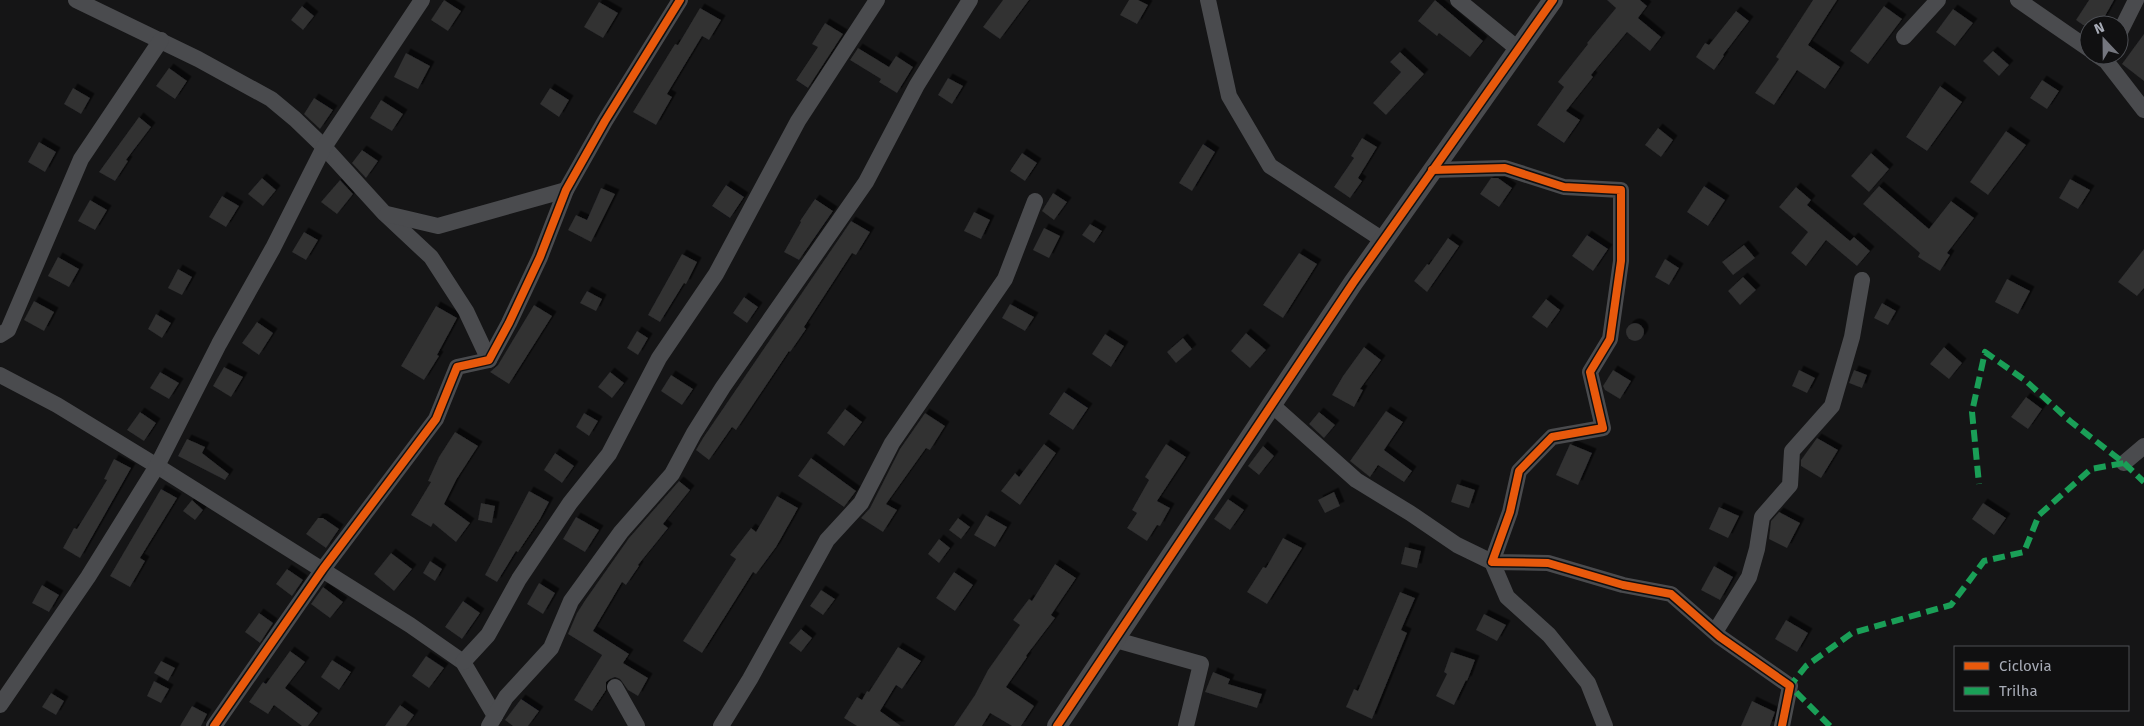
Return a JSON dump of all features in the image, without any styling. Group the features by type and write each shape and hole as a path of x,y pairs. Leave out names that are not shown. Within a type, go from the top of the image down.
{"street":[{"path":"76,0 161,40 271,99 324,147 386,214 431,257 466,311 489,360"},
{"path":"0,705 88,577 157,466 219,344 273,248 324,147 422,0"},
{"path":"214,726 323,568 436,419 457,367 489,360 510,323 540,258 566,190 605,122 680,0"},
{"path":"464,662 488,634 519,580 570,503 609,454 659,358 716,274 798,121 878,0"},
{"path":"492,723 506,697 551,648 571,600 621,532 672,474 694,433 723,387 866,182 917,85 970,0"},
{"path":"1208,0 1229,96 1270,166 1383,240"},
{"path":"1458,0 1518,49"},
{"path":"1057,726 1383,240 1553,0"},
{"path":"1904,37 1938,0"},
{"path":"2018,0 2079,42"},
{"path":"2128,15 2136,0"},
{"path":"0,335 8,330 81,159 161,40"},
{"path":"2110,65 2144,110"},
{"path":"1432,170 1505,168 1564,187 1621,190 1621,261 1610,339 1590,372 1604,428 1552,437 1520,471 1510,512 1492,562 1508,597 1549,635 1588,683 1605,726"},
{"path":"386,214 438,226 566,190"},
{"path":"721,726 750,679 827,540 860,503 892,443 1005,279 1035,201"},
{"path":"1714,632 1749,577 1757,549 1762,516 1790,485 1792,450 1832,406 1852,337 1862,280"},
{"path":"0,375 57,405 323,568 410,624 464,662 492,723"},
{"path":"1272,406 1356,480 1457,545 1492,562 1548,563 1624,585 1671,594 1714,632 1790,686 1782,726"},
{"path":"2124,463 2144,446"},
{"path":"1116,640 1201,664 1186,726"},
{"path":"615,687 637,726"}],"building":[{"path":"444,0 461,11 448,31 431,20"},
{"path":"1003,0 1029,0 1000,39 983,27"},
{"path":"1129,0 1138,0 1148,5 1137,24 1120,15"},
{"path":"1435,0 1483,41 1470,57 1439,33 1437,36 1418,21"},
{"path":"1607,0 1640,0 1647,6 1638,18 1661,37 1650,51 1627,32 1591,75 1593,77 1566,111 1580,120 1564,143 1537,125 1564,87 1558,82 1616,8"},
{"path":"1813,0 1837,0 1808,45 1840,67 1825,89 1797,70 1774,105 1755,93 1779,59 1776,57"},
{"path":"2089,0 2114,0 2106,15 2079,15"},
{"path":"599,2 618,13 603,38 584,27"},
{"path":"302,6 314,16 303,30 291,20"},
{"path":"1884,6 1902,19 1868,64 1850,51"},
{"path":"700,8 721,20 709,40 702,36 667,94 672,97 656,125 633,112 675,44 678,45"},
{"path":"1953,9 1973,23 1955,46 1936,32"},
{"path":"1736,11 1749,21 1714,70 1696,57 1705,43 1709,45"},
{"path":"825,23 843,34 808,88 796,80 818,47 812,44"},
{"path":"2144,34 2144,81 2123,65 2129,65 2129,54"},
{"path":"858,48 889,67 896,56 913,67 897,93 879,82 881,79 850,60"},
{"path":"1993,51 2009,65 1999,76 1983,61"},
{"path":"1400,52 1424,74 1386,115 1373,103 1401,72 1390,62"},
{"path":"406,53 430,66 418,89 394,77"},
{"path":"169,68 187,81 175,99 156,86"},
{"path":"948,78 963,86 952,104 938,95"},
{"path":"2042,80 2059,91 2047,109 2030,98"},
{"path":"1940,86 1962,102 1927,151 1906,137"},
{"path":"73,88 90,98 81,114 64,104"},
{"path":"550,88 569,100 559,117 540,104"},
{"path":"314,98 333,110 320,129 304,114"},
{"path":"381,100 403,114 392,131 370,118"},
{"path":"139,117 151,127 126,160 128,161 115,181 99,172"},
{"path":"1658,128 1673,140 1661,157 1645,145"},
{"path":"2006,131 2026,145 1988,195 1970,182"},
{"path":"1362,138 1377,147 1358,178 1362,181 1350,198 1334,187 1354,158 1351,156"},
{"path":"39,142 56,152 45,172 28,162"},
{"path":"1203,144 1215,152 1192,191 1179,183"},
{"path":"362,150 378,161 366,178 352,163"},
{"path":"1022,153 1037,163 1025,181 1010,171"},
{"path":"1871,153 1889,169 1869,192 1851,176"},
{"path":"262,178 276,190 263,206 248,194"},
{"path":"1491,178 1498,178 1512,188 1499,207 1480,194"},
{"path":"2070,179 2090,190 2078,209 2059,198"},
{"path":"340,180 353,194 337,214 321,202"},
{"path":"726,185 744,197 730,218 712,206"},
{"path":"1704,186 1725,200 1708,226 1687,212"},
{"path":"1879,186 1929,229 1951,201 1974,218 1947,253 1950,255 1940,271 1918,257 1920,253 1863,204"},
{"path":"1796,187 1811,200 1807,205 1850,241 1854,237 1870,251 1857,266 1826,240 1806,266 1791,253 1808,232 1779,207"},
{"path":"601,188 615,194 591,242 568,230 576,215 587,220"},
{"path":"1053,193 1067,202 1054,220 1042,211"},
{"path":"222,196 239,206 226,227 209,217"},
{"path":"815,199 833,211 799,260 784,252 800,221"},
{"path":"90,200 107,210 95,230 78,221"},
{"path":"974,212 990,220 981,239 964,231"},
{"path":"851,221 870,232 856,255 852,253 804,327 806,329 736,430 732,427 709,460 696,450 703,438"},
{"path":"1090,224 1102,231 1094,243 1082,235"},
{"path":"1044,228 1060,236 1049,258 1033,250"},
{"path":"304,232 318,240 306,260 292,252"},
{"path":"1587,235 1608,249 1593,271 1572,256"},
{"path":"1448,238 1459,246 1427,292 1414,281 1427,264 1429,265"},
{"path":"1744,245 1755,258 1733,275 1722,262"},
{"path":"2144,249 2144,288 2137,296 2118,282"},
{"path":"1299,253 1317,264 1283,318 1263,305"},
{"path":"682,254 697,262 686,284 684,283 660,322 648,315"},
{"path":"58,257 79,269 69,287 48,276"},
{"path":"1665,259 1679,268 1669,285 1655,277"},
{"path":"178,269 192,277 182,295 168,288"},
{"path":"1743,277 1756,290 1740,305 1728,291"},
{"path":"2007,279 2030,291 2018,314 1995,302"},
{"path":"587,291 602,299 596,311 580,303"},
{"path":"744,297 758,307 747,323 733,313"},
{"path":"1546,299 1560,310 1547,328 1532,317"},
{"path":"34,301 54,312 44,331 24,320"},
{"path":"1882,303 1896,311 1888,325 1874,318"},
{"path":"1010,304 1034,317 1025,331 1002,318"},
{"path":"534,305 552,316 509,384 490,372 498,365"},
{"path":"436,306 457,318 437,355 439,356 424,380 401,366"},
{"path":"156,314 171,323 162,338 148,329"},
{"path":"257,322 273,333 259,355 242,343"},
{"path":"1635,323 1641,326 1644,332 1641,338 1635,341 1629,338 1626,332 1629,326"},
{"path":"637,331 648,338 638,355 627,348"},
{"path":"1246,333 1266,350 1250,368 1231,351"},
{"path":"1105,334 1124,346 1111,367 1092,354"},
{"path":"1183,338 1192,349 1176,363 1167,352"},
{"path":"1364,347 1381,360 1360,389 1363,390 1354,407 1332,395"},
{"path":"1944,347 1962,363 1949,379 1930,364"},
{"path":"224,367 243,377 231,397 213,386"},
{"path":"1613,370 1631,381 1620,399 1605,390 1603,386"},
{"path":"1799,370 1815,378 1807,393 1792,386"},
{"path":"1854,370 1867,375 1862,388 1849,383"},
{"path":"160,372 179,383 169,399 150,388"},
{"path":"610,372 624,383 612,398 598,387"},
{"path":"671,375 693,389 682,405 661,391"},
{"path":"1064,392 1088,408 1073,430 1049,414"},
{"path":"2026,397 2042,409 2028,429 2011,417"},
{"path":"845,409 862,422 844,446 827,433"},
{"path":"1386,411 1403,422 1384,450 1412,471 1404,482 1378,465 1370,477 1350,461"},
{"path":"140,412 156,423 144,441 127,430"},
{"path":"1319,412 1335,425 1324,438 1309,424"},
{"path":"584,413 598,421 589,436 576,427"},
{"path":"925,413 945,426 930,450 926,448 886,504 897,510 883,532 861,518 870,508 900,449"},
{"path":"455,432 478,446 456,480 444,504 470,523 456,542 433,523 431,527 411,515 431,482 428,481 439,457"},
{"path":"1817,438 1838,450 1821,478 1801,466 1801,460"},
{"path":"187,439 205,447 202,453 229,474 225,480 178,456"},
{"path":"1044,444 1056,453 1020,505 1001,491 1015,473 1019,477"},
{"path":"1166,444 1186,457 1157,501 1170,508 1160,526 1157,525 1147,541 1127,528 1137,513 1132,510 1149,480 1145,477"},
{"path":"1570,444 1592,453 1578,485 1556,475"},
{"path":"1263,446 1274,456 1259,475 1248,466"},
{"path":"555,453 574,466 562,483 544,470"},
{"path":"811,458 856,491 844,507 798,476"},
{"path":"114,459 131,468 80,558 63,548 74,528 77,529 107,480 104,479"},
{"path":"679,481 690,490 663,524 668,528 638,565 626,585 622,582 593,631 629,654 623,663 648,678 638,696 628,690 620,679 615,677 610,679 606,682 606,690 592,711 574,700 602,655 568,634 577,613 629,538"},
{"path":"1457,484 1475,490 1469,508 1451,502"},
{"path":"161,489 177,498 140,558 145,561 130,587 110,576"},
{"path":"529,491 549,502 540,519 518,552 516,551 497,582 485,575"},
{"path":"1334,492 1340,506 1325,513 1318,500"},
{"path":"777,496 798,508 776,547 756,574 753,572 702,653 683,641 736,559 730,555 751,528 756,532"},
{"path":"1228,499 1244,510 1230,530 1214,519"},
{"path":"192,500 203,510 195,520 183,511"},
{"path":"481,503 495,506 492,523 478,520"},
{"path":"1983,503 2006,518 1994,535 1972,519"},
{"path":"1719,507 1739,516 1728,538 1709,529"},
{"path":"1779,512 1800,523 1787,548 1769,539 1771,521"},
{"path":"986,515 1007,527 995,547 974,535"},
{"path":"576,517 599,530 585,552 563,539"},
{"path":"318,518 323,518 339,529 326,548 306,534"},
{"path":"958,518 970,527 961,539 949,530"},
{"path":"1283,538 1302,548 1267,604 1247,592 1263,567 1266,568"},
{"path":"939,539 950,548 939,563 928,554"},
{"path":"1405,547 1421,551 1417,568 1401,564"},
{"path":"391,553 412,569 394,591 374,574"},
{"path":"430,561 442,569 435,581 423,573"},
{"path":"1055,564 1076,578 1051,615 1055,618 1026,656 1006,687 1034,706 1021,726 1012,726 990,713 982,726 954,726 975,695 988,670 1020,625 1013,620 1029,599 1032,601"},
{"path":"1714,566 1733,577 1720,600 1701,590"},
{"path":"287,569 303,580 292,596 276,584"},
{"path":"954,572 973,585 955,611 936,598"},
{"path":"539,583 555,593 543,614 527,604"},
{"path":"42,585 59,595 49,612 32,603"},
{"path":"323,587 343,602 330,618 311,604"},
{"path":"821,590 835,599 823,615 810,606"},
{"path":"1400,592 1415,598 1401,630 1407,633 1372,719 1346,707 1354,689 1358,691"},
{"path":"463,601 480,613 462,639 445,627"},
{"path":"259,613 273,623 260,643 245,632"},
{"path":"1484,614 1506,625 1497,641 1476,630"},
{"path":"1786,620 1808,633 1797,652 1775,639"},
{"path":"801,629 812,638 801,652 789,643"},
{"path":"898,647 921,661 902,689 896,685 880,711 901,726 857,726 844,718 857,697 862,700 867,691 869,692"},
{"path":"290,651 305,662 285,688 318,713 308,726 302,726 274,705 268,714 249,702 263,682 266,684"},
{"path":"1451,652 1475,660 1467,681 1454,705 1436,696 1447,674 1444,672"},
{"path":"426,656 444,668 429,688 412,676"},
{"path":"332,660 351,672 339,690 321,677"},
{"path":"161,661 175,668 168,681 154,673"},
{"path":"1213,672 1230,679 1228,684 1262,694 1257,708 1205,692"},
{"path":"154,681 169,689 161,703 147,696"},
{"path":"51,693 64,701 56,715 42,707"},
{"path":"521,699 539,711 528,726 513,726 505,720"},
{"path":"1752,701 1775,712 1770,726 1741,726"},
{"path":"400,705 414,715 406,726 385,726"},
{"path":"192,706 207,714 201,726 180,726"}],"marked path":[{"path":"1830,726 1790,686 1806,666 1852,633 1951,605 1984,561 2024,552 2039,515 2091,469 2124,463 2070,421 2026,381 1985,352 1972,412 1979,484"},
{"path":"2124,463 2144,482"}],"cycle path":[{"path":"214,726 323,569 436,419 457,367 489,360 509,323 540,257 566,190 605,121 680,0"},
{"path":"1057,726 1353,283 1553,0"},
{"path":"1432,170 1505,168 1564,187 1621,190 1621,261 1610,339 1590,372 1603,428 1552,437 1519,471 1510,512 1492,562 1548,563 1623,585 1671,594 1720,637 1790,686 1782,726"}]}
